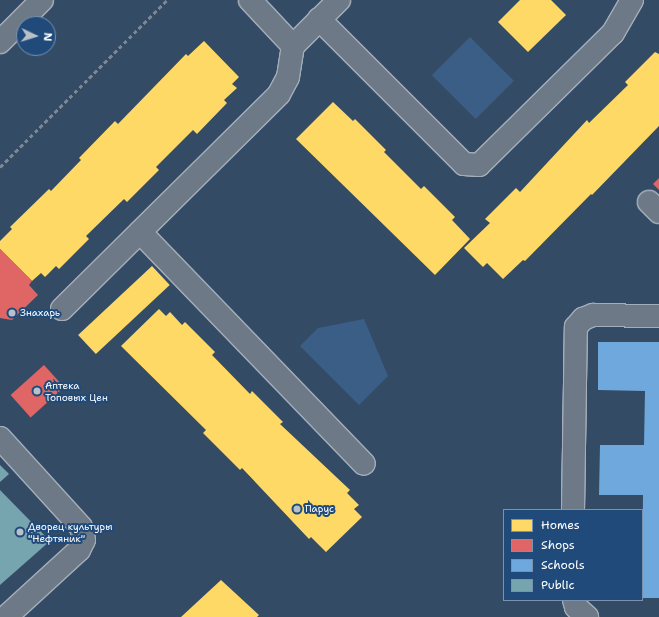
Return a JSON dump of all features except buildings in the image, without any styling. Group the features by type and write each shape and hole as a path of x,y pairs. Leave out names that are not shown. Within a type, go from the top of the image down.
{"street":[{"path":"0,42 42,0"},
{"path":"250,0 294,46"},
{"path":"62,309 280,94 288,76 294,46 339,0"},
{"path":"319,19 464,164 479,165 613,33 632,0"},
{"path":"140,232 364,464"},
{"path":"573,509 576,327 583,318 593,315 659,316"},
{"path":"0,438 81,527 84,540 79,550 6,617"},
{"path":"574,601 576,607 587,617"}],"path":[{"path":"0,167 167,0"}],"shaded area":[{"path":"470,37 514,81 476,119 432,75"},
{"path":"364,319 388,376 359,405 300,346 318,328"}],"place":[{"name":"Знахарь","path":"12,313"},
{"name":"Аптека Топовых Цен","path":"37,391"},
{"name":"Парус","path":"297,509"},
{"name":"Дворец культуры \"Нефтяник\"","path":"20,532"}]}
